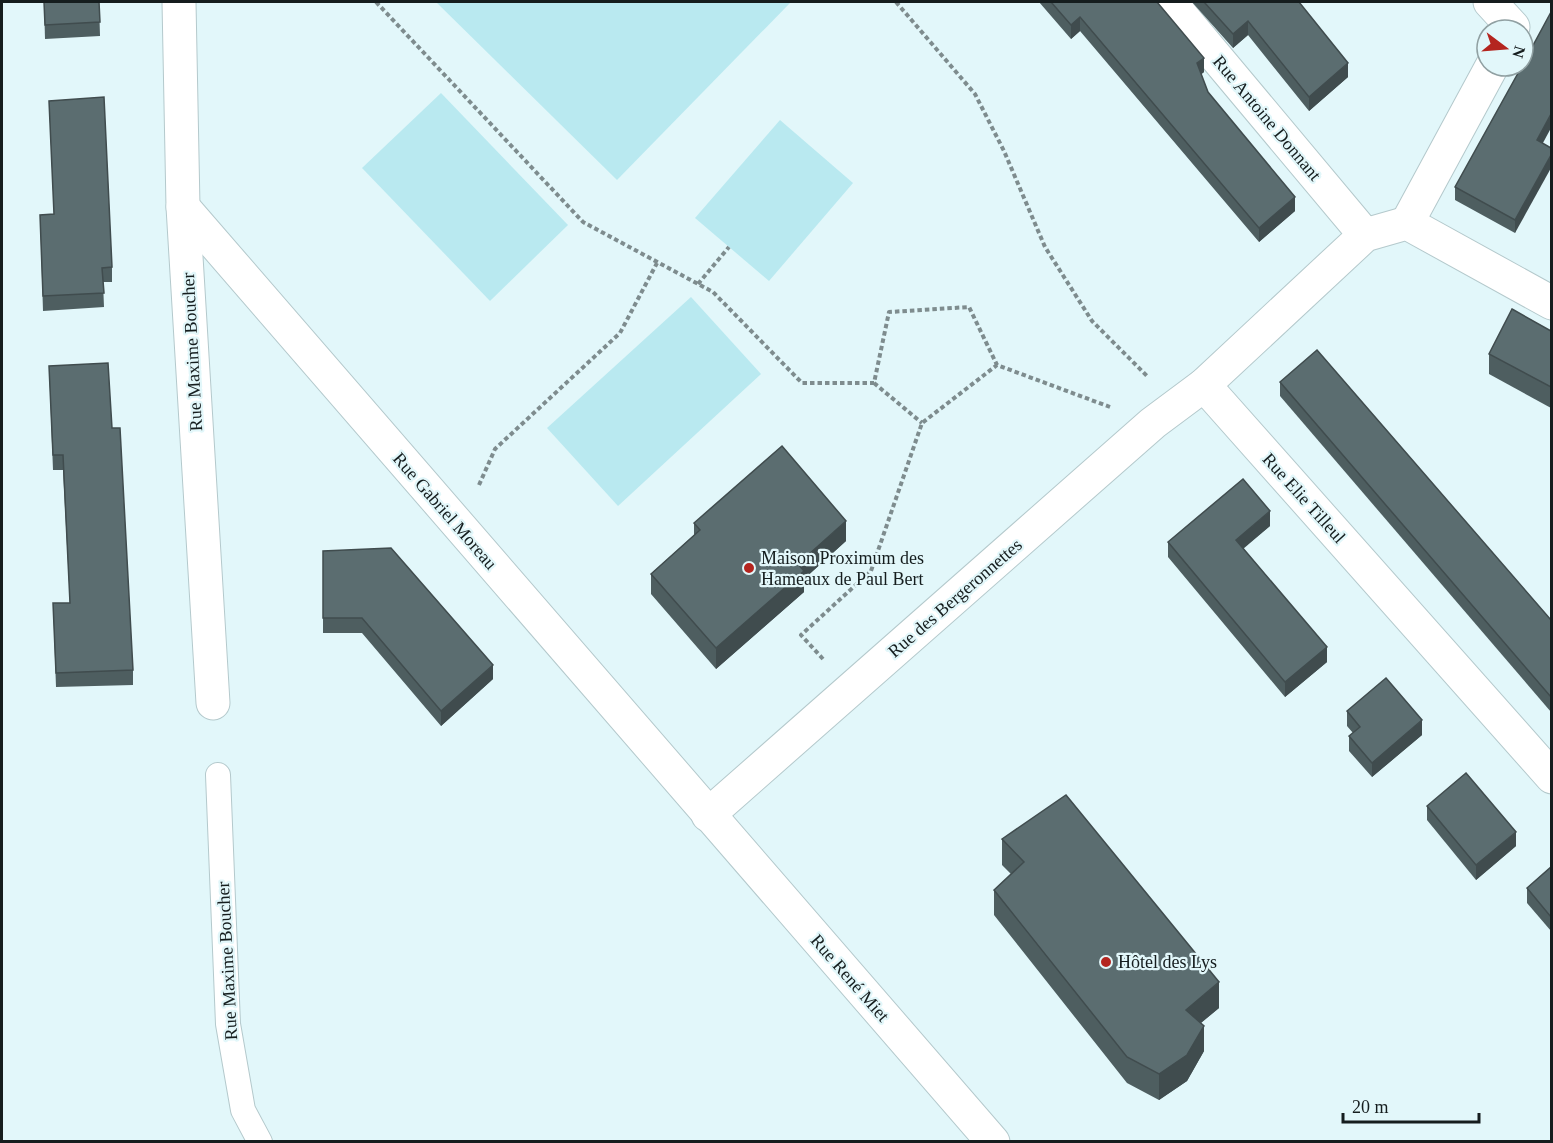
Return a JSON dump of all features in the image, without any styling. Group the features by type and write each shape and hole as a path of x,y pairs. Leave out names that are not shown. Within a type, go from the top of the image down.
{"street":[{"name":"Rue Maxime Boucher","path":"178,2 183,207 213,703"},
{"name":"Rue Antoine Donnant","path":"1170,2 1365,235"},
{"path":"1490,2 1514,18"},
{"path":"1407,223 1486,78"},
{"name":"Rue Gabriel Moreau","path":"183,207 708,815"},
{"path":"1204,385 1365,235 1407,223 1551,303"},
{"name":"Rue des Bergeronnettes","path":"708,815 1164,414 1204,385"},
{"name":"Rue Elie Tilleul","path":"1204,385 1551,777"},
{"name":"Rue René Miet","path":"708,815 993,1142"}],"lane":[{"name":"Rue Maxime Boucher","path":"218,775 228,1024 243,1110 260,1142"}],"path":[{"path":"376,2 583,222 713,292 802,382 874,383 922,423"},
{"path":"896,2 975,94 1004,151 1045,247 1092,321 1164,414"},
{"path":"698,284 729,248"},
{"path":"460,529 495,449 620,333 657,262"},
{"path":"874,383 889,312 969,307 998,365 1164,414"},
{"path":"852,688 801,635 871,571 922,423 998,365"}],"shaded area":[{"path":"436,2 791,2 617,180"},
{"path":"441,93 568,225 490,301 362,168"},
{"path":"780,120 853,183 769,281 695,218"},
{"path":"691,297 761,374 618,506 547,428"}],"building":[{"path":"44,2 99,2 100,22 45,25"},
{"path":"1051,2 1157,2 1204,58 1197,63 1208,92 1295,197 1259,228 1080,17 1071,25"},
{"path":"1204,2 1299,2 1348,63 1309,97 1248,21 1233,34"},
{"path":"1551,12 1551,114 1537,140 1551,148 1551,155 1515,220 1455,187 1515,78 1535,78 1535,42"},
{"path":"104,97 112,267 102,268 104,293 43,296 40,215 54,214 49,101"},
{"path":"1512,309 1551,331 1551,387 1489,354"},
{"path":"1317,350 1551,620 1551,697 1280,382"},
{"path":"108,363 112,428 120,428 133,670 56,673 53,603 70,603 63,455 53,455 49,366"},
{"name":"Maison Proximum des Hameaux de Paul Bert","path":"782,446 846,521 798,564 804,571 716,648 651,574 700,530 694,523"},
{"path":"1243,479 1270,511 1236,540 1327,647 1285,682 1168,542"},
{"path":"391,548 493,665 441,711 362,618 323,618 323,551"},
{"path":"1386,678 1422,720 1372,763 1349,736 1360,727 1347,711"},
{"path":"1466,773 1516,832 1476,865 1427,806"},
{"name":"Hôtel des Lys","path":"1066,795 1219,982 1186,1010 1204,1026 1187,1055 1159,1074 1127,1057 994,890 1024,862 1002,839"},
{"path":"1551,867 1551,917 1527,888"}],"place":[{"name":"Maison Proximum des Hameaux de Paul Bert","path":"749,568"},
{"name":"Hôtel des Lys","path":"1106,962"}]}
